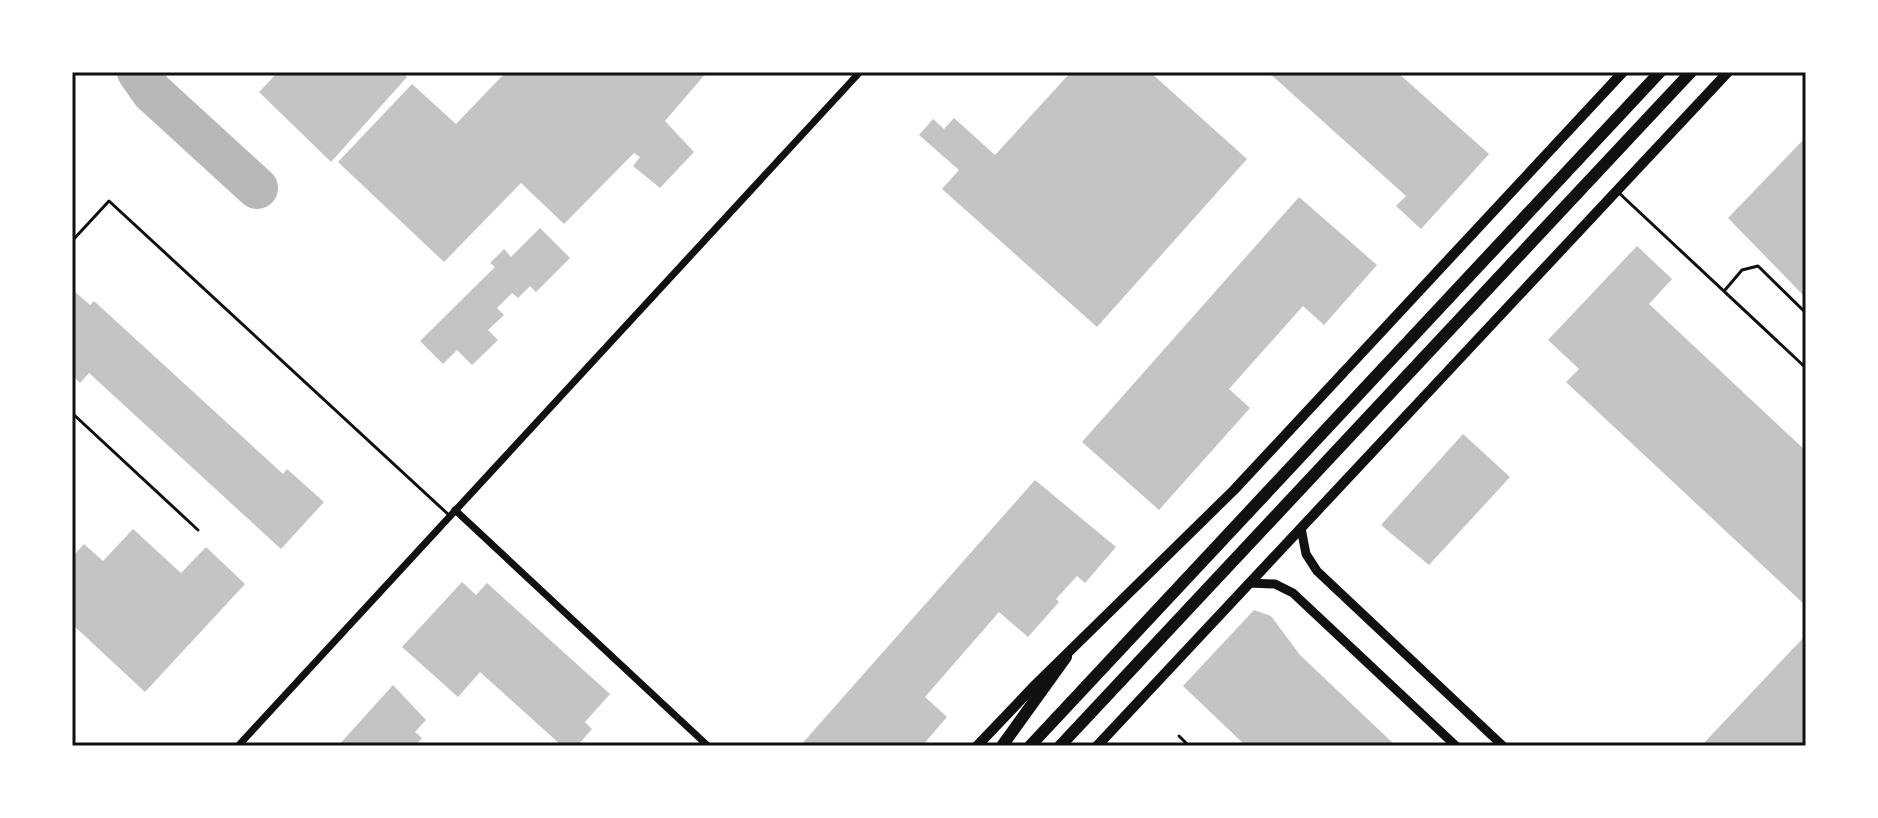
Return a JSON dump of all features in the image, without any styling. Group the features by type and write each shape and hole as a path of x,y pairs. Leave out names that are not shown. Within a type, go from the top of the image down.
{"highway":[{"path":"1030,746 1660,72"},
{"path":"1060,746 1691,72"},
{"path":"1002,746 1066,657"}],"main road":[{"path":"977,746 1234,490 1623,72"},
{"path":"1097,746 1728,72"}],"street":[{"path":"238,746 860,72"},
{"path":"453,513 708,746"},
{"path":"1301,528 1306,554 1317,571 1503,746"},
{"path":"1249,583 1275,584 1293,593 1456,746"}],"lane":[{"path":"1616,191 1806,368"},
{"path":"72,241 109,201 453,513"},
{"path":"1725,290 1742,270 1758,266 1806,313"},
{"path":"72,413 198,530"},
{"path":"1179,736 1189,746"}],"building":[{"path":"278,72 401,72 407,77 331,162 259,92"},
{"path":"506,72 707,72 665,121 694,152 660,188 633,166 640,157 634,153 564,224 521,183 444,262 338,162 412,84 456,124"},
{"path":"1071,72 1150,72 1247,159 1097,327 942,189 959,170 919,135 933,119 944,129 954,118 995,155"},
{"path":"1268,72 1397,72 1489,154 1421,229 1396,206 1406,196"},
{"path":"1806,137 1806,298 1728,218"},
{"path":"1299,197 1377,265 1324,325 1303,306 1229,389 1250,408 1159,510 1082,442"},
{"path":"540,228 570,258 536,292 530,286 518,298 512,293 497,308 504,315 488,330 498,340 472,365 457,350 443,364 420,341 495,267 490,263 504,249 511,257"},
{"path":"1637,246 1672,279 1649,304 1806,451 1806,606 1566,382 1579,369 1548,340"},
{"path":"72,289 90,305 94,301 283,474 287,469 324,502 281,549 89,373 80,383 72,375"},
{"path":"1463,434 1510,477 1429,565 1381,525"},
{"path":"1035,480 1116,547 1085,583 1077,576 1028,637 999,612 925,697 947,717 922,746 800,746"},
{"path":"133,529 181,573 206,547 245,584 145,692 72,624 72,557 84,544 103,561"},
{"path":"462,582 476,595 487,583 610,694 585,722 592,729 577,746 562,746 480,672 458,697 402,647"},
{"path":"1254,610 1271,616 1300,655 1396,746 1246,746 1183,686"},
{"path":"1806,635 1806,746 1701,746"},
{"path":"393,685 426,720 415,732 422,738 415,746 338,746"}],"taxiway":[{"path":"138,72 152,92 257,188"}]}
